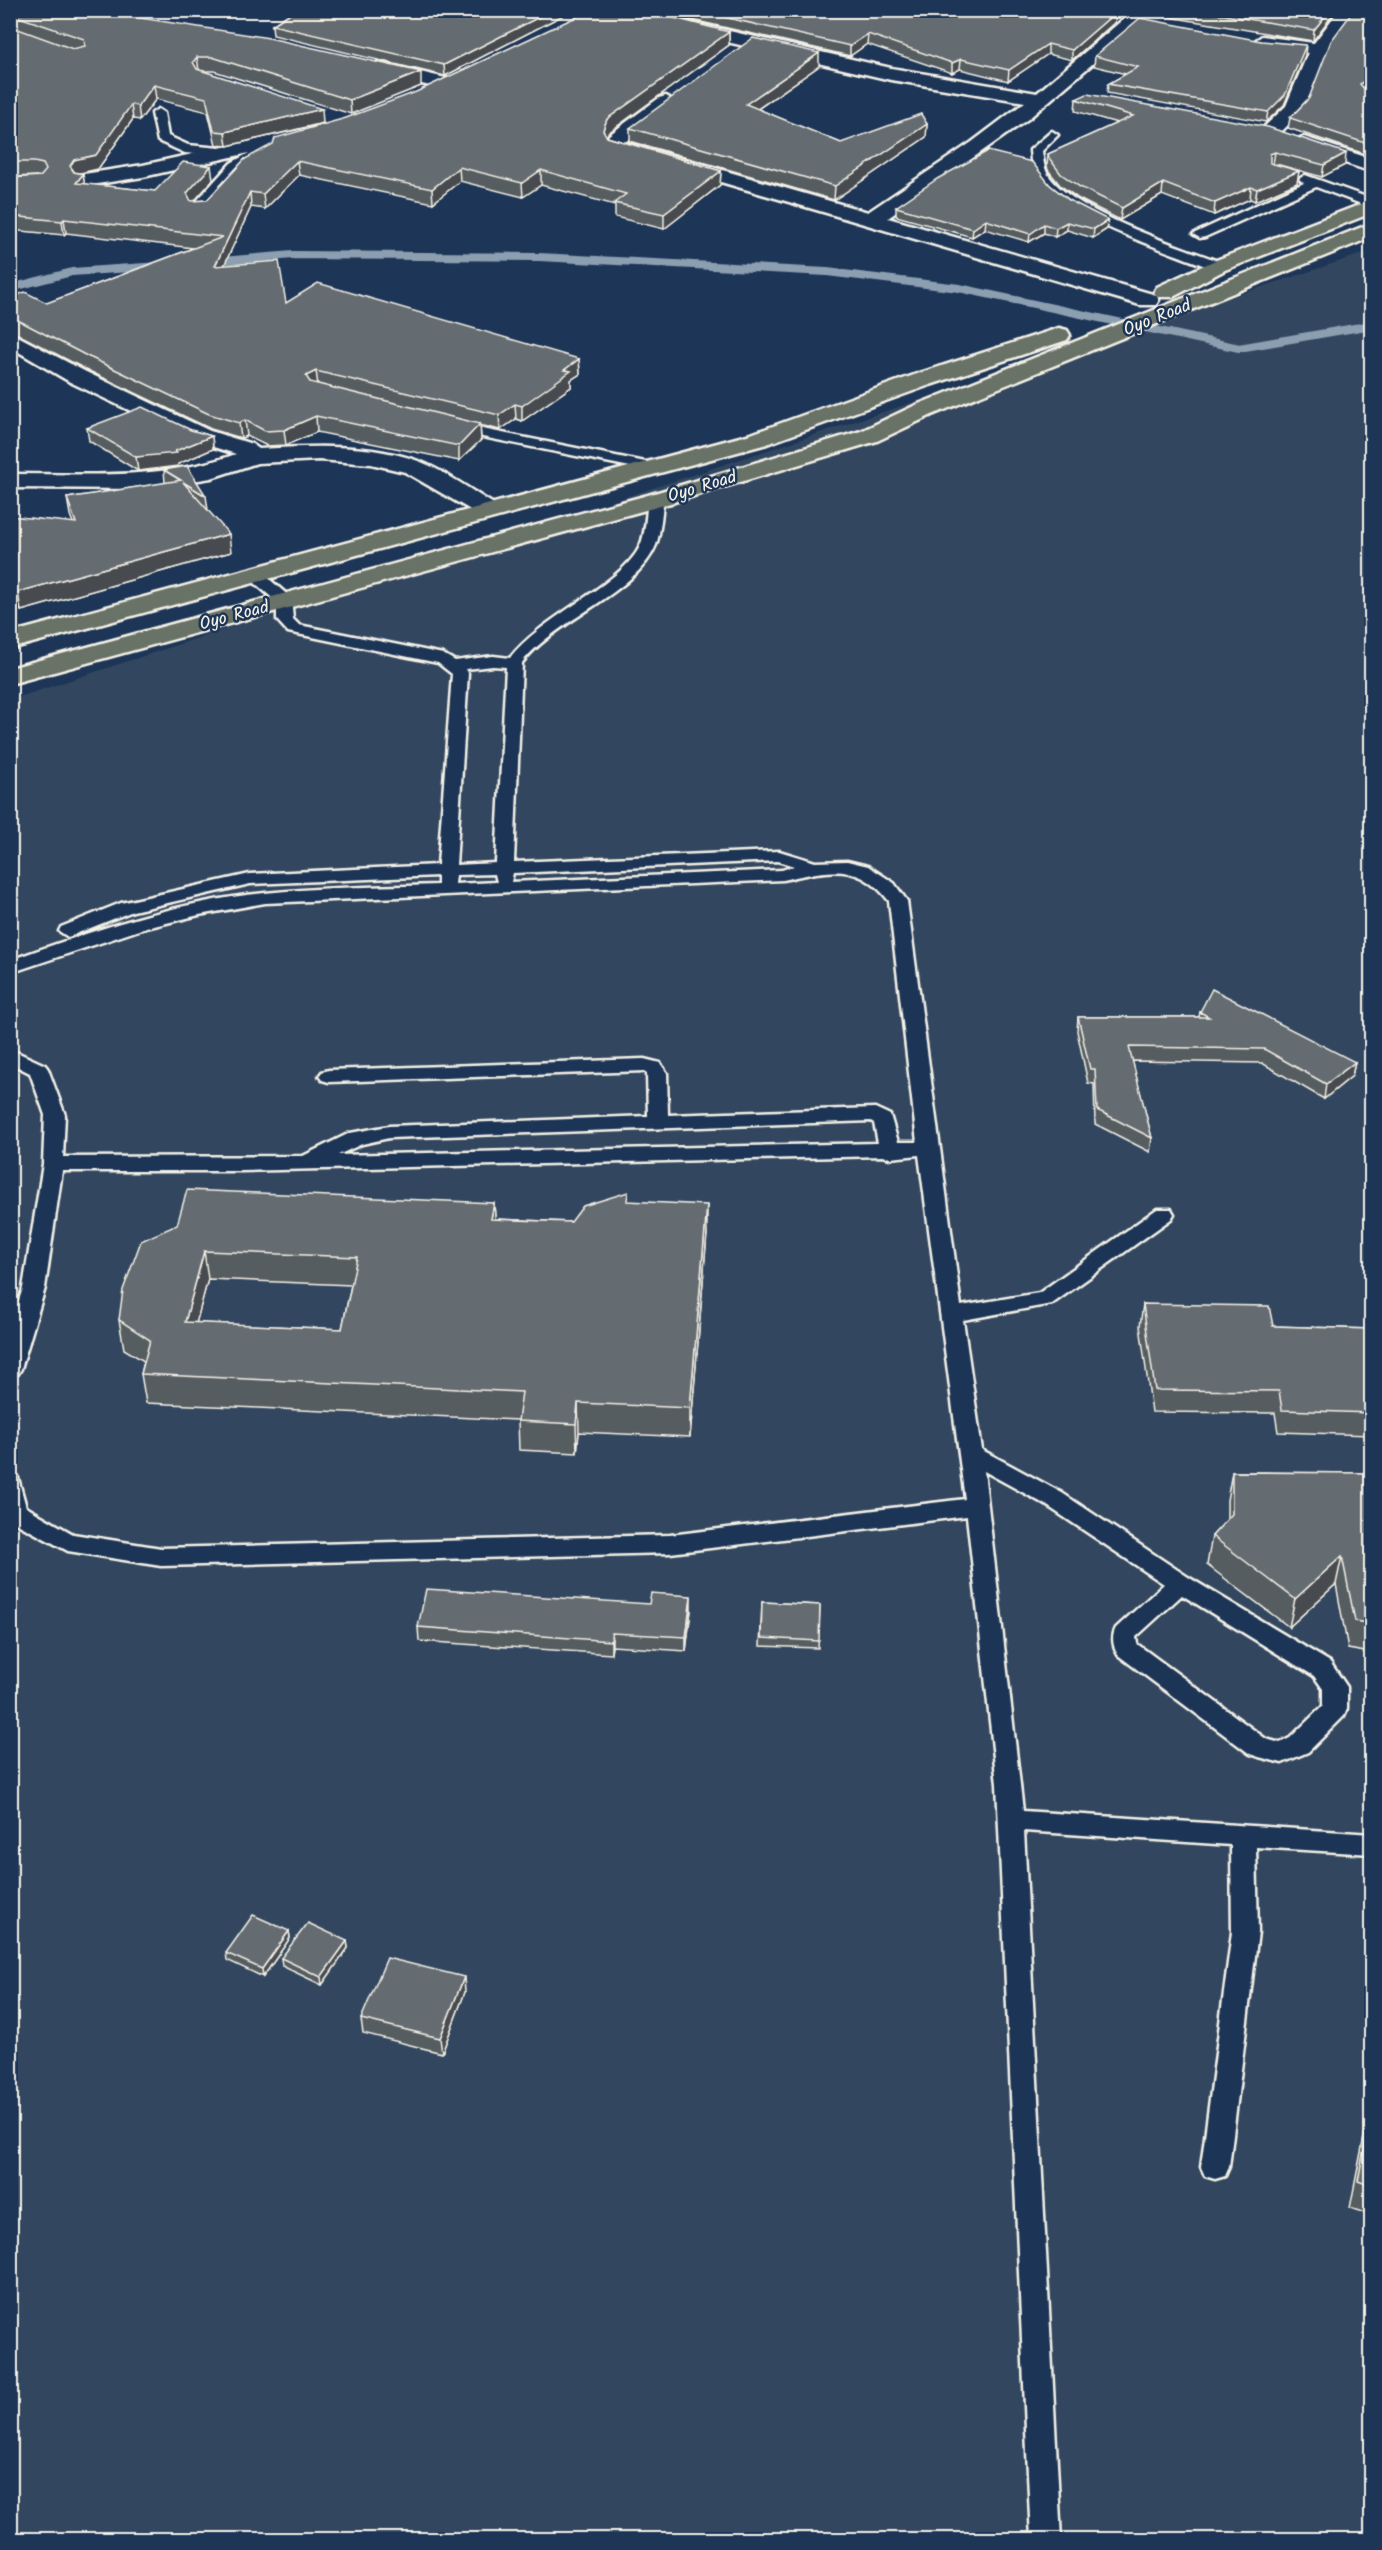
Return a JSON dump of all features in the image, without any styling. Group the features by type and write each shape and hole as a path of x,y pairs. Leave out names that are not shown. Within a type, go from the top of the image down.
{"highway":[{"name":"Oyo Road","path":"10,676 657,500 869,436 924,410 1118,332 1148,307 1218,266 1371,205"},
{"name":"Oyo Road","path":"10,641 759,439 922,380 1148,307 1371,229"}],"street":[{"path":"611,10 747,43 891,74 1045,95 1073,95"},
{"path":"1271,131 1295,108 1319,49 1349,10"},
{"path":"1111,15 1156,24"},
{"path":"869,221 953,164 1045,95 1098,47 1133,20"},
{"path":"1248,40 1319,49"},
{"path":"728,57 747,43"},
{"path":"359,64 447,84"},
{"path":"421,95 468,74"},
{"path":"681,91 616,139 615,146 1148,307"},
{"path":"84,180 143,171 230,153 342,126"},
{"path":"1248,127 1271,131 1371,166"},
{"path":"200,209 238,167 289,140"},
{"path":"10,338 78,377 202,436 244,449 254,456"},
{"path":"10,481 144,482 211,471 254,456 319,453 371,457 413,467 489,511"}],"lane":[{"path":"158,113 162,138 185,148 230,153"},
{"path":"1053,135 1036,150 1042,176 1051,187 1068,200 1103,218 1218,266"},
{"path":"1296,176 1317,182 1371,205"},
{"path":"1200,234 1317,182"},
{"path":"438,423 510,439 608,455 655,468"},
{"path":"504,888 503,867 514,663 528,644 623,576 638,560 648,546 657,500"},
{"path":"254,574 285,601 285,620 294,629 443,658 455,666 460,673 446,890"},
{"path":"455,666 493,661 514,663"},
{"path":"10,954 127,907 250,879 779,856 811,866"},
{"path":"10,967 91,937 160,916 213,905 266,898 783,875 811,866 836,865 875,874 888,885 898,901 928,1148 971,1454 1011,1820 1046,2540"},
{"path":"10,1055 38,1069 55,1115 53,1164 34,1288 10,1369"},
{"path":"329,1076 384,1072 644,1065 653,1067 657,1073 658,1121"},
{"path":"306,1162 357,1138 390,1132 875,1114 883,1120 890,1150"},
{"path":"53,1164 306,1162 928,1148"},
{"path":"951,1315 1045,1299 1164,1214"},
{"path":"971,1454 1054,1499 1180,1583 1323,1669 1335,1687 1335,1709 1299,1745 1282,1753 1259,1747 1126,1648 1124,1634 1180,1583"},
{"path":"10,1484 15,1512 68,1542 161,1557 670,1544 977,1506"},
{"path":"1011,1820 1371,1844"},
{"path":"1215,2168 1245,1932 1243,1837"}],"shaded area":[{"path":"1371,251 1371,2539 11,2539 10,700"}],"building":[{"path":"10,10 89,10 269,38 421,72 350,100 212,57 197,57 193,62 197,69 322,109 225,132 214,131 206,98 154,85 138,106 131,105 96,155 74,160 70,166 74,172 83,174 76,183 155,191 183,162 211,166 187,193 191,201 207,200 245,159 273,144 275,138 346,118 416,92 578,16 586,10 643,10 729,32 607,119 603,130 607,137 721,171 664,214 614,203 626,194 541,170 522,183 459,167 432,189 297,161 263,194 250,192 215,266 279,261 286,303 318,283 579,359 564,370 571,371 522,406 515,404 499,415 316,371 306,376 310,382 480,424 459,446 316,416 284,430 265,431 245,420 239,423 209,414 85,355 10,316 10,298 25,292 47,303 223,237 64,219 62,221 10,216 10,178 41,176 46,170 43,164 34,162 10,162 10,26 73,49 85,46 84,39 10,14"},
{"path":"295,10 553,10 444,65 272,25"},
{"path":"693,10 1106,10 1116,12 1072,50 1048,44 1009,70 961,59 952,63 868,34 850,46"},
{"path":"1194,10 1330,10 1314,30"},
{"path":"1354,10 1371,10 1371,76 1360,84 1365,90 1371,88 1371,145 1290,118 1309,98 1331,41"},
{"path":"1140,18 1261,41 1306,45 1285,95 1268,112 1108,84 1138,67 1095,56"},
{"path":"753,38 819,53 746,104 841,143 921,114 927,124 835,186 630,128"},
{"path":"1087,94 1268,127 1346,153 1324,165 1275,152 1270,154 1270,163 1299,171 1257,189 1251,187 1215,203 1163,183 1122,208 1080,187 1061,174 1049,158 1048,154 1133,116 1076,99"},
{"path":"988,151 1032,162 1050,185 1069,200 1108,220 1094,229 1067,222 1056,228 1044,224 1030,234 986,220 973,229 896,207 937,179"},
{"path":"142,407 191,430 212,436 175,451 177,453 136,457 87,428"},
{"path":"187,466 206,496 183,482 229,534 18,592 10,584 10,516 76,523 67,498 181,480 164,470"},
{"path":"1212,989 1355,1062 1326,1084 1264,1049 1129,1047 1152,1138 1097,1110 1095,1069 1090,1069 1078,1017 1209,1017 1200,1012"},
{"path":"187,1190 494,1203 491,1219 571,1222 583,1206 628,1192 627,1201 707,1205 690,1408 578,1403 576,1424 518,1421 522,1392 141,1374 150,1340 119,1320 123,1290 141,1241 177,1225","holes":["204,1251 357,1257 342,1329 185,1322"]},
{"path":"1143,1304 1269,1306 1273,1326 1371,1329 1371,1413 1282,1410 1279,1391 1155,1390"},
{"path":"1232,1472 1371,1473 1371,1624 1355,1621 1342,1556 1295,1599 1212,1536 1232,1514"},
{"path":"426,1589 649,1604 651,1593 691,1596 686,1637 612,1633 611,1641 418,1627"},
{"path":"762,1602 820,1605 819,1641 761,1638"},
{"path":"253,1915 289,1931 262,1969 226,1953"},
{"path":"308,1923 347,1941 321,1977 281,1958"},
{"path":"387,1958 464,1977 440,2038 361,2019"},
{"path":"1371,2112 1371,2186 1358,2181"}],"waterway":[{"path":"210,262 293,255 539,257 827,272 959,288 1239,348 1372,325"},
{"path":"10,288 72,272 160,266"}]}
